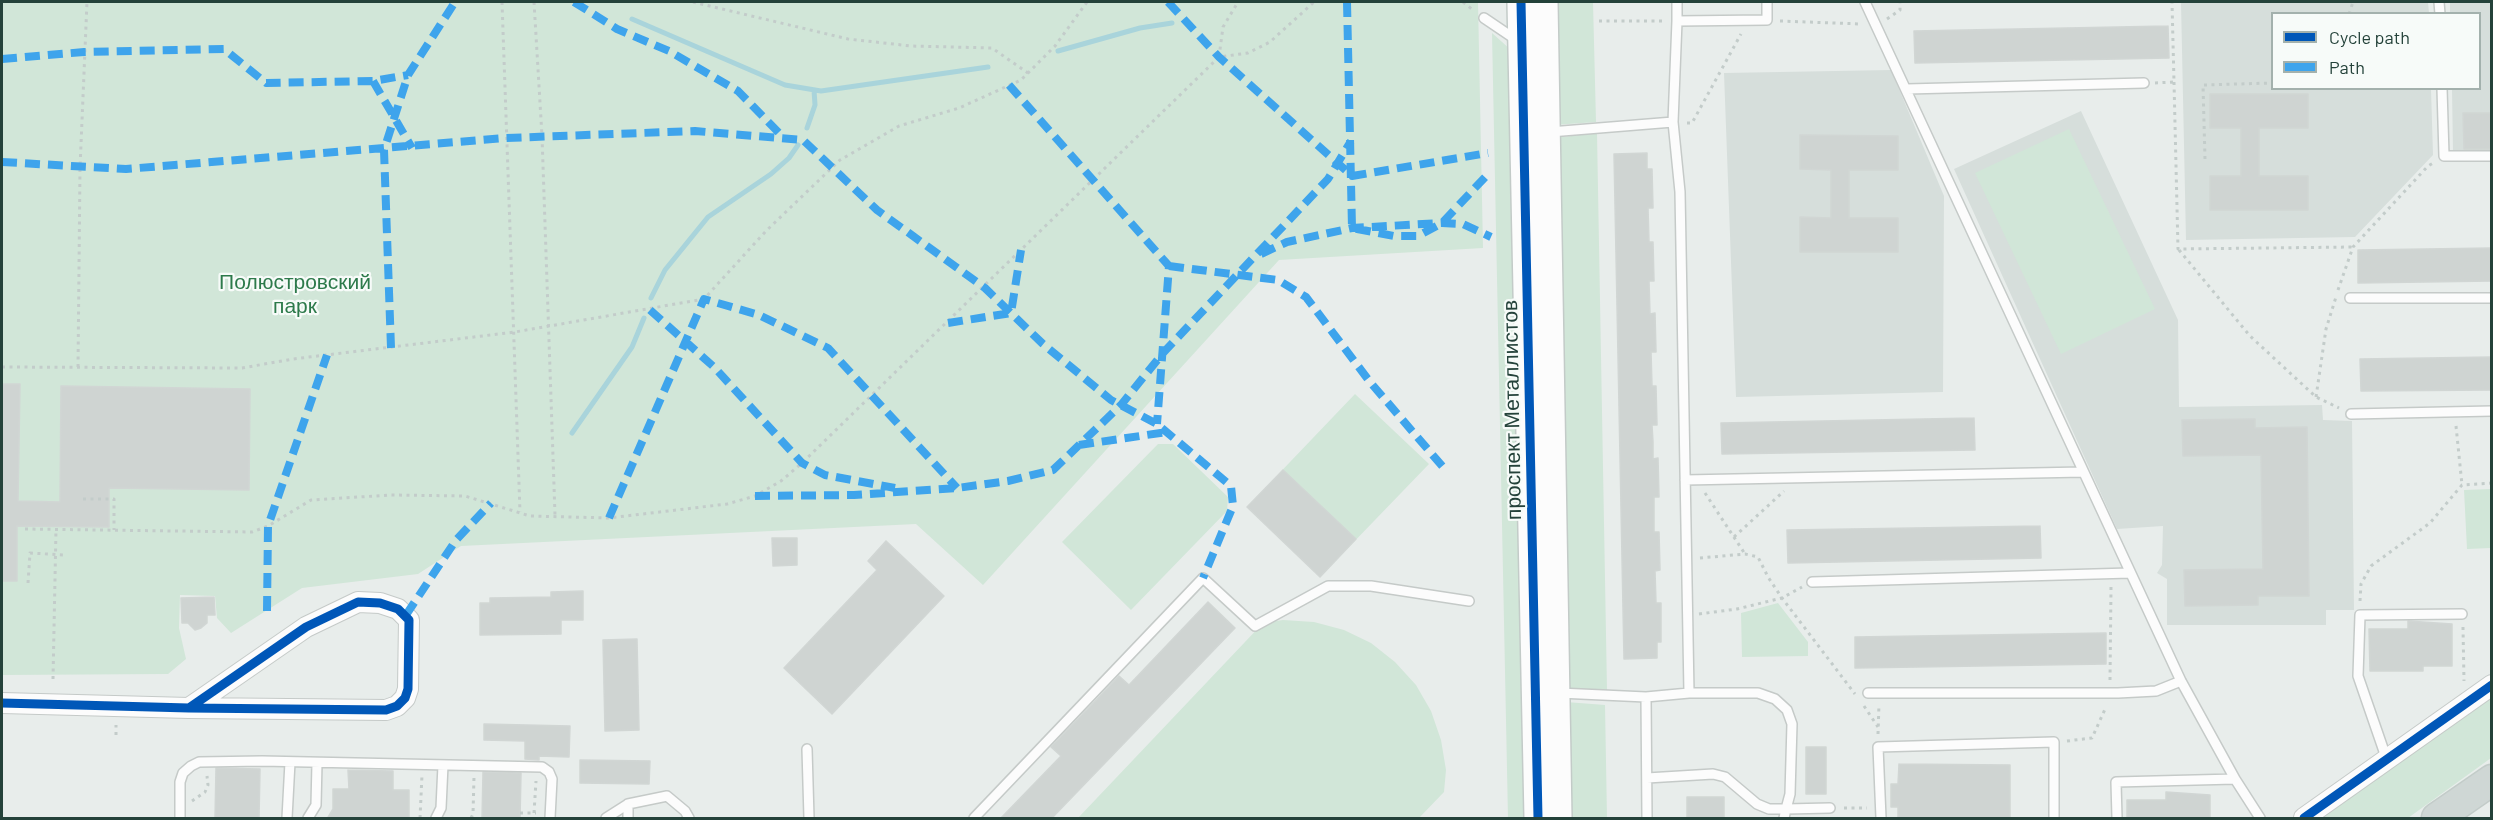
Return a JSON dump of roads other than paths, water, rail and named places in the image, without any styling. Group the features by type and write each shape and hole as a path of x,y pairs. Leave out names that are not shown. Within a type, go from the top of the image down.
{"main road":[{"path":"2437,819 2492,780"}],"street":[{"name":"проспект Металлистов","path":"1521,2 1522,45 1535,133"},
{"name":"проспект Металлистов","path":"1544,2 1535,133 1546,693 1558,819"},
{"path":"2,703 189,708 386,710 397,706 405,698 408,688 409,620 398,609 380,603 358,602 306,627 189,708"},
{"path":"2304,819 2492,685"},
{"name":"проспект Металлистов","path":"1538,819 1546,693"}],"lane":[{"path":"1677,2 1673,122 1680,192 1689,693"},
{"path":"1677,21 1767,20 1767,2"},
{"path":"1865,2 2181,681 2235,779 2260,819"},
{"path":"1484,18 1522,45"},
{"path":"1907,88 2144,83"},
{"path":"2442,90 2444,156 2492,156"},
{"path":"1535,133 1673,122"},
{"path":"2350,298 2492,298"},
{"path":"2351,414 2492,411"},
{"path":"1685,480 2083,472"},
{"path":"1812,582 2130,573"},
{"path":"974,819 1203,578 1255,627 1329,586 1371,586 1469,601"},
{"path":"2386,760 2358,676 2360,615 2462,614"},
{"path":"1868,693 2110,693 2156,690 2181,681"},
{"path":"1546,693 1646,697 1689,693 1758,693 1775,699 1787,710 1792,724 1790,794 1785,814"},
{"path":"1646,697 1647,819"},
{"path":"1881,819 1878,747 2054,742 2054,819"},
{"path":"807,749 809,819"},
{"path":"180,815 180,782 183,773 190,766 199,762 290,762 546,768 551,775 550,819"},
{"path":"287,819 290,762"},
{"path":"308,819 316,805 317,763"},
{"path":"436,819 442,799 443,765"},
{"path":"1647,778 1713,774 1725,777 1757,804 1785,814 1830,808"},
{"path":"2118,819 2116,782 2235,779"},
{"path":"606,819 628,804 667,796 685,811 689,819"},
{"path":"628,804 628,819"}],"waterway":[{"path":"632,19 785,85 821,91 988,67"},
{"path":"1058,51 1140,28 1172,23"},
{"path":"807,128 815,105 814,90"},
{"path":"651,298 665,270 708,217 771,174 789,158 798,145"},
{"path":"572,433 632,347 644,318"}],"park label":[{"name":"Полюстровский парк","path":"295,294"}]}
